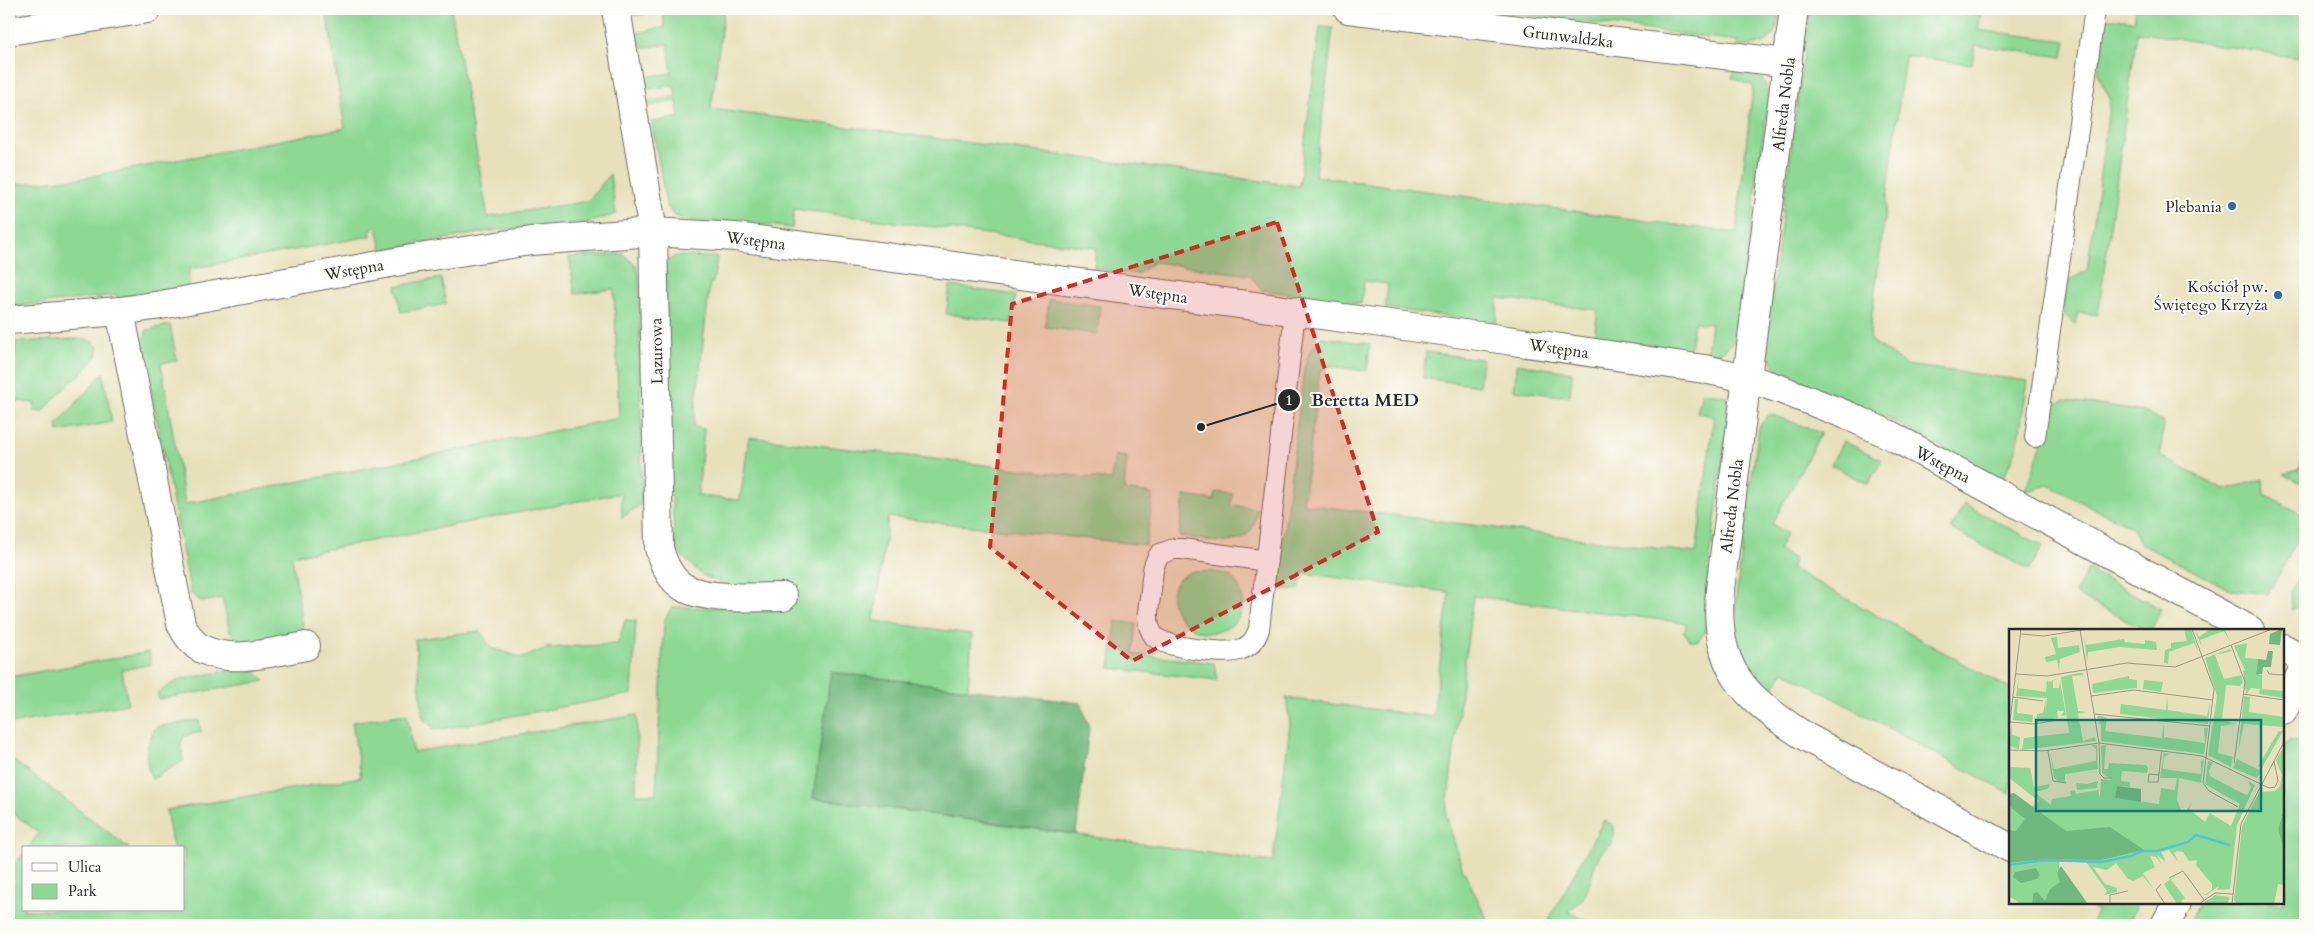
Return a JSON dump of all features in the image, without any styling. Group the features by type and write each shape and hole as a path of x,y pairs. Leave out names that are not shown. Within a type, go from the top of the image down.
{"street":[{"path":"9,31 147,9"},
{"name":"Lazurowa","path":"616,9 652,232 659,548 663,562 671,575 682,586 695,592 739,597 783,597"},
{"name":"Grunwaldzka","path":"1348,9 1788,64"},
{"name":"Alfreda Nobla","path":"1794,9 1718,619 1720,640 1726,660 1749,694 1782,721 1806,737 2009,847"},
{"name":"Wstępna","path":"9,320 120,311 494,245 652,232 746,238 1694,367 1747,378 1849,416 1890,435 2248,629"},
{"path":"120,311 181,624 196,645 221,654 237,656 269,653 306,646"},
{"path":"2284,649 2305,660"},
{"path":"2284,709 2305,666"},
{"path":"2165,925 2176,904"}],"lane":[{"path":"2034,436 2095,9"},
{"path":"1267,561 1182,549 1174,549 1160,554 1154,567 1148,612 1150,630 1155,638 1166,644 1224,652 1246,648 1252,643 1259,629 1267,561 1295,312"}],"highlighted area":[{"path":"1277,222 1378,532 1132,661 990,547 1012,304"}],"green space":[{"path":"326,9 451,9 488,217 588,201 610,174 616,214 591,222 497,230 382,250 377,227 370,229 371,236 189,269 189,286 118,298 116,295 9,307 9,185 83,178 345,128"},
{"path":"633,9 724,9 711,109 1299,186 1320,27 1333,28 1315,176 1736,233 1753,86 1732,78 1735,70 1749,72 1760,77 1763,81 1766,86 1768,101 1737,335 1725,349 1717,353 1707,353 1711,324 1694,322 1690,351 1594,337 1598,310 1498,298 1496,323 1385,308 1388,284 1364,281 1361,304 1262,290 1250,275 1154,262 1137,274 1094,268 1096,248 794,209 792,228 750,223 689,221 673,215 666,204 652,122 679,117 677,101 650,106 649,101 676,97 674,85 647,89 645,77 672,73 668,44 640,48 637,33 665,27 662,10 634,16"},
{"path":"1479,9 1780,9 1776,28 1769,39 1757,45 1737,47 1738,41"},
{"path":"1810,9 1981,9 1978,30 2066,41 2063,57 1975,45 1972,64 1905,56 1869,339 1906,365 2028,381 2017,448 2002,480 1888,418 1779,373 1771,358 1767,342 1767,330"},
{"path":"2136,9 2305,9 2305,59 2137,32 2098,315 2078,312 2076,325 2063,313 2067,281 2087,271 2110,99 2098,75 2106,18 2134,21"},
{"path":"624,254 636,266 639,275 642,503 622,518 621,493 292,556 304,633 243,644 230,631 222,598 203,602 191,594 143,349 143,341 147,330 170,325 177,361 161,363 185,504 619,418 614,289 575,294 569,257"},
{"path":"675,256 717,257 713,283 710,283 693,427 704,429 698,496 740,500 749,437 1111,480 1115,455 1127,457 1124,490 1153,494 1146,545 888,517 874,621 972,634 968,689 831,672 813,798 1273,862 1290,724 1286,698 1433,717 1449,592 1301,573 1299,590 1277,588 1304,369 1310,351 1321,337 1370,344 1367,371 1329,366 1320,371 1303,504 1696,553 1714,416 1697,413 1702,392 1726,396 1729,410 1706,590 1706,631 1698,641 1690,640 1683,631 1686,629 1686,623 1473,596 1446,815 1462,867 1488,921 1507,925 9,925 9,872 22,856 22,912 185,912 185,846 173,846 166,810 361,777 352,722 407,714 413,752 637,715 636,794 656,794 664,621 672,607 785,609 702,575 679,553 675,544 671,487 666,268 668,261"},
{"path":"441,278 446,304 401,312 396,286"},
{"path":"950,286 1016,295 1011,323 946,314"},
{"path":"1049,299 1100,306 1097,334 1045,327"},
{"path":"88,340 96,344 98,347 97,357 42,412 34,411 35,403 9,400 16,342"},
{"path":"1426,352 1482,359 1479,386 1423,378"},
{"path":"1517,364 1572,372 1570,397 1514,390"},
{"path":"103,373 112,422 58,432 57,425"},
{"path":"2064,400 2146,412 2164,423 2160,456 2224,490 2263,479 2264,494 2305,516 2305,527 2268,594 2231,590 2141,544 2133,528 2048,485 2024,492 2039,451 2048,410"},
{"path":"1770,414 1821,433 1772,524 1787,533 1778,550 1795,559 1791,568 2009,688 2009,793 1784,671 1769,695 1749,675 1738,655 1735,638 1735,604 1760,425"},
{"path":"1843,441 1882,460 1868,484 1831,465"},
{"path":"2305,456 2305,485 2284,474 2298,470"},
{"path":"1215,492 1233,494 1231,505 1257,509 1254,524 1248,534 1240,539 1229,542 1179,536 1184,496 1214,500"},
{"path":"1964,504 2043,546 2029,570 1951,529"},
{"path":"2305,564 2305,604 2292,610 2291,590"},
{"path":"2088,569 2161,609 2151,629 2143,629 2075,594"},
{"path":"1191,572 1221,573 1230,576 1236,583 1243,607 1239,618 1230,626 1216,632 1201,632 1189,626 1179,616 1173,605 1172,592 1178,581"},
{"path":"625,620 636,621 632,694 436,730 423,719 415,639 480,631 491,648 523,658 546,648 618,644"},
{"path":"1116,621 1136,624 1133,654 1214,663 1217,680 1110,668"},
{"path":"149,652 151,664 122,670 128,704 9,724 9,677"},
{"path":"249,666 265,681 159,699 157,693 179,680"},
{"path":"831,672 1081,703 1089,728 1076,834 813,798"},
{"path":"199,720 201,732 184,736 181,743 183,761 152,779 149,772 147,753 156,727"},
{"path":"2290,739 2305,744 2305,925 2188,925 2199,904 2284,904 2284,750"},
{"path":"9,757 126,846 29,846 39,833 9,810"},
{"path":"1604,820 1612,825 1614,835 1611,844 1599,856 1583,898 1568,911 1594,925 1546,925"},
{"path":"2083,904 2138,904 2127,925 2090,925 2098,911"}],"place":[{"name":"Plebania","path":"2232,206"},
{"name":"Kościół pw. Świętego Krzyża","path":"2278,295"},
{"name":"Beretta MED","path":"1201,427"}]}
